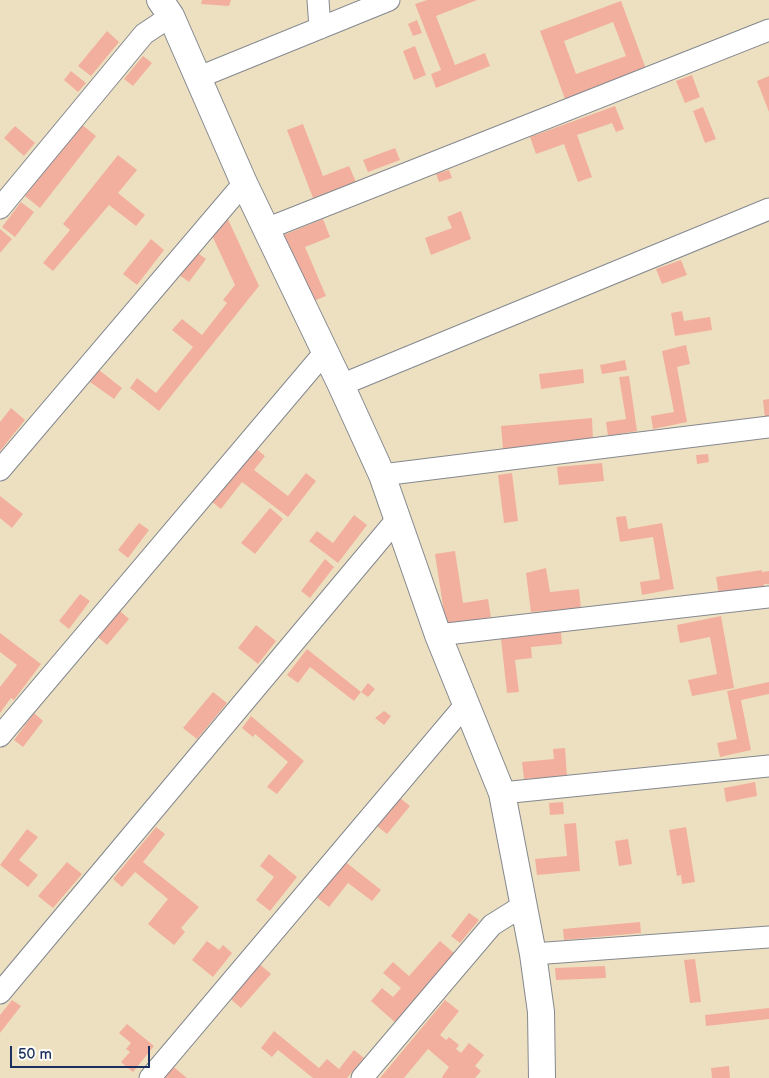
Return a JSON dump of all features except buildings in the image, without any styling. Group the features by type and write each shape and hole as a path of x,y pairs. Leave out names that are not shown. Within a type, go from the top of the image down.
{"street":[{"path":"318,0 320,28"},
{"path":"197,78 389,0"},
{"path":"0,208 166,8 244,183 382,474 438,635 502,793 533,954 541,1012 542,1078"},
{"path":"266,229 769,30"},
{"path":"0,470 244,183"},
{"path":"341,385 769,209"},
{"path":"0,736 325,352"},
{"path":"382,474 769,427"},
{"path":"0,993 398,518"},
{"path":"438,635 769,597"},
{"path":"150,1078 466,704"},
{"path":"502,793 769,766"},
{"path":"362,1078 492,925 524,905"},
{"path":"533,954 769,937"}]}
